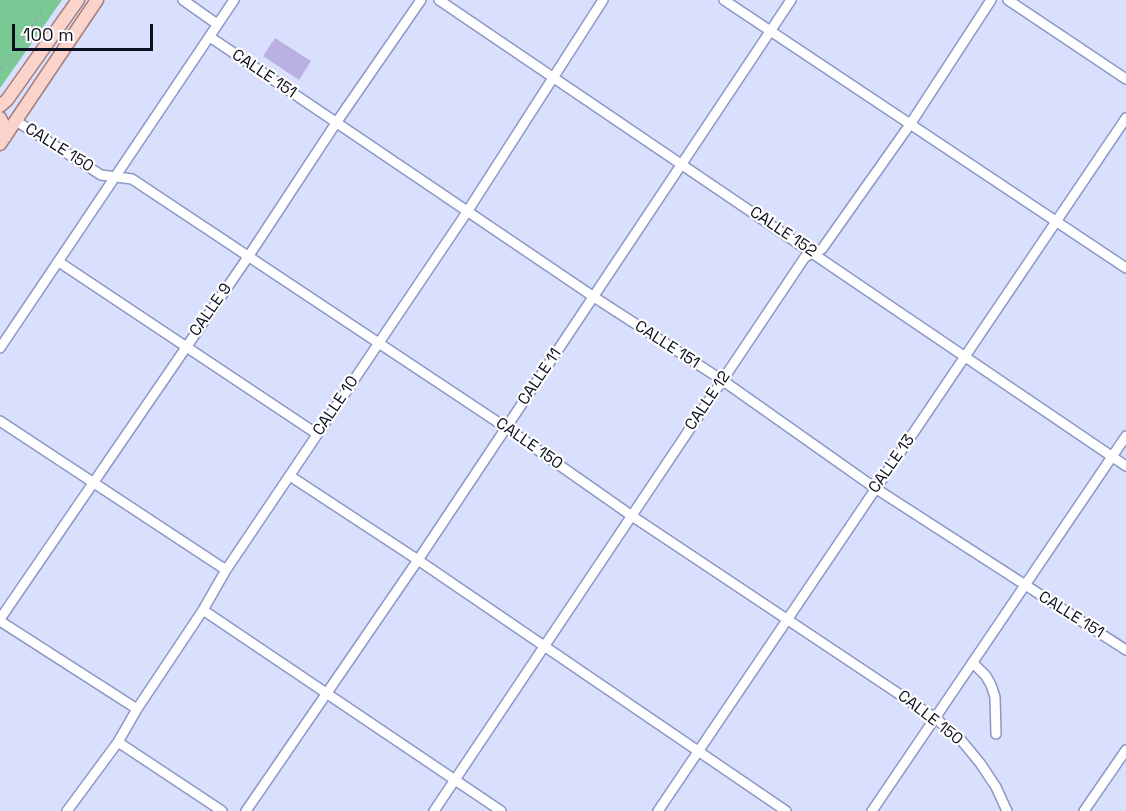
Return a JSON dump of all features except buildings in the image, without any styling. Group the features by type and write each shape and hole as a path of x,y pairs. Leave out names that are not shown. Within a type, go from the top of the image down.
{"main road":[{"path":"0,106 7,100 78,0"},
{"path":"2,140 97,0"},
{"path":"0,118 6,129 2,140"}],"street":[{"path":"183,0 217,24"},
{"path":"1,343 59,262 234,0"},
{"name":"CALLE 9","path":"0,620 421,0"},
{"name":"CALLE 152","path":"440,0 1126,466"},
{"name":"CALLE 10","path":"68,811 118,742 226,570 467,212 603,0"},
{"path":"724,0 1126,268"},
{"name":"CALLE 11","path":"246,811 418,560 791,0"},
{"name":"CALLE 12","path":"434,811 805,257 822,249 910,123 991,0"},
{"path":"1008,0 1126,79"},
{"name":"CALLE 151","path":"210,37 467,212 722,380 874,488 1126,650"},
{"name":"CALLE 13","path":"658,811 1126,118"},
{"name":"CALLE 150","path":"16,121 102,175 132,179 505,427 632,516 935,718 961,740 980,763 996,787 1007,811"},
{"path":"59,262 317,434"},
{"path":"0,421 226,570"},
{"path":"872,811 1126,436"},
{"path":"290,476 418,560 786,811"},
{"path":"203,610 501,811"},
{"path":"0,620 137,709"},
{"path":"973,663 986,676 991,685 996,734"},
{"path":"118,742 222,811"},
{"path":"1084,811 1126,750"}],"path":[{"path":"0,69 40,15 44,0"}],"green space":[{"path":"0,0 62,0 0,88"}]}
